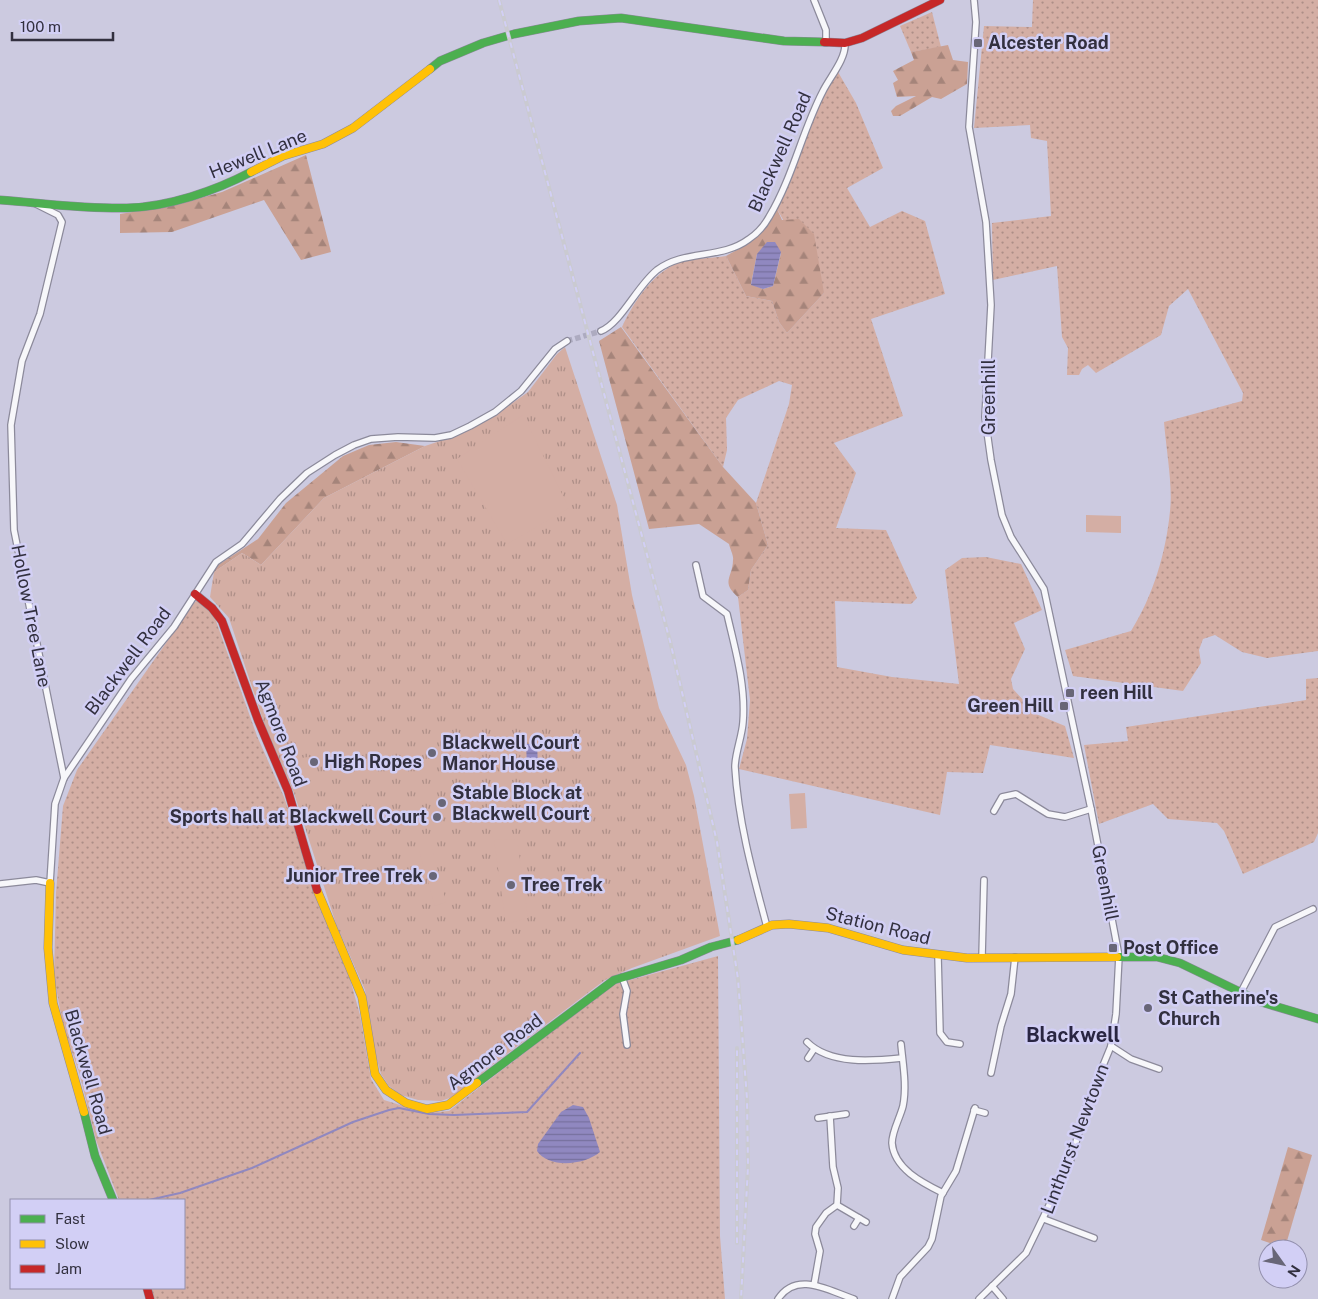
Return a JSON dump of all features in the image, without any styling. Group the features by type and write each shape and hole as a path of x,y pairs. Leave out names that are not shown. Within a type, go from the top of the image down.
{"street":[{"path":"814,0 826,30 826,43 845,43 862,38 940,0"},
{"name":"Greenhill","path":"974,0 976,22 970,127 986,222 991,305 986,423 1002,515 1011,536 1044,589 1091,809 1119,956"},
{"name":"Hewell Lane","path":"0,200 36,204 139,207 177,200 228,184 283,156 338,137 366,118 431,66 450,56 499,38 580,21 622,18 784,41 826,43"},
{"name":"Blackwell Road","path":"601,331 612,326 640,287 664,266 683,257 717,253 738,246 764,226 789,176 818,100 843,55 845,43"},
{"name":"Hollow Tree Lane","path":"36,204 58,215 62,222 40,314 22,361 11,424 14,530 64,778"},
{"name":"Blackwell Road","path":"113,1199 95,1156 77,1081 53,1003 48,948 50,884 55,804 64,778 126,687 174,626 216,562 242,544 280,499 307,473 354,445 371,439 398,437 435,438 451,435 470,426 495,412 521,391 555,349 567,341"},
{"path":"696,565 703,596 727,614 744,691 742,732 735,765 741,812 755,884 767,927"},
{"name":"Agmore Road","path":"195,594 212,608 228,635 258,720 288,791 326,912 362,997 375,1074 386,1090 406,1103 426,1108 448,1105 614,980 681,960 724,943"},
{"path":"994,811 1002,797 1016,794 1048,814 1065,817 1091,809"},
{"path":"0,884 36,880 50,884"},
{"path":"982,958 984,880"},
{"path":"1240,994 1274,927 1313,910"},
{"name":"Station Road","path":"724,943 742,939 767,927 789,924 828,928 903,950 938,956 982,958 1157,957 1170,960 1240,994 1318,1019"},
{"path":"938,956 940,1033 947,1042 960,1044"},
{"name":"Linthurst Newtown","path":"979,1299 1026,1253 1070,1162 1088,1102 1111,1046 1116,1014 1119,956"},
{"path":"991,1073 1001,1026 1011,994 1015,957"},
{"path":"622,977 626,992 623,1014 627,1045"},
{"path":"807,1042 814,1049 862,1062 902,1058"},
{"path":"901,1044 905,1085 903,1106 892,1143 895,1153 908,1171 943,1193"},
{"path":"1111,1046 1131,1059 1159,1069"},
{"path":"808,1058 814,1049"},
{"path":"892,1299 900,1277 928,1247 943,1193 956,1171 974,1109 985,1113"},
{"path":"818,1118 846,1114"},
{"path":"830,1116 833,1167 838,1188 837,1205"},
{"path":"837,1205 866,1222"},
{"path":"814,1285 820,1251 815,1234 816,1227 826,1213 837,1205"},
{"path":"854,1226 859,1218"},
{"path":"1044,1219 1094,1238"},
{"path":"778,1299 791,1285 800,1283 814,1285 854,1299"},
{"path":"992,1286 1002,1299"}],"green space":[{"path":"1033,0 1318,0 1318,651 1267,658 1242,652 1215,635 1203,639 1199,650 1201,663 1183,691 1073,676 1065,650 1131,631 1152,589 1162,558 1171,501 1164,422 1242,401 1243,393 1188,289 1169,306 1161,335 1096,373 1088,365 1082,369 1079,375 1067,375 1068,348 1062,337 1057,266 993,280 992,223 1051,216 1047,141 1031,138 1030,125 974,128 984,26 1032,27"},
{"path":"932,12 941,47 911,52 900,26"},
{"path":"948,45 953,60 968,62 967,84 941,99 932,97 900,116 893,116 891,111 896,106 916,96 897,97 893,83 898,80 893,71 914,60 911,52"},
{"path":"838,72 856,103 883,168 847,188 870,227 902,211 925,221 945,294 871,319 903,416 834,443 856,473 836,528 886,530 917,598 911,604 835,601 837,667 892,677 959,684 945,570 962,558 986,557 1021,564 1042,610 1014,623 1025,649 1011,679 1013,689 1036,714 1065,726 1074,758 990,745 983,773 947,772 940,815 739,769 747,739 750,700 738,597 748,590 751,570 768,545 756,503 789,404 792,385 779,381 738,400 726,418 727,450 723,467 622,327 639,297 655,279 674,265 689,260 726,256 746,296 772,301 779,322 787,333 824,293 777,209 820,102"},
{"path":"306,155 331,252 301,260 264,200 172,232 120,233 120,214 176,205 222,192"},
{"path":"777,209 782,220 799,219 814,234 824,293 787,333 779,322 772,301 746,296 726,256 756,237","holes":["781,253 773,286 763,289 751,284 757,254"]},
{"path":"621,327 723,467 756,503 768,545 751,570 748,590 738,597 733,592 729,583 733,558 729,544 699,524 649,529 599,341"},
{"path":"565,347 617,505 632,595 659,708 686,765 694,796 720,936 632,968 605,980 487,1069 458,1095 441,1101 418,1100 401,1095 389,1086 381,1074 375,1053 365,990 336,924 294,793 266,729 229,618 210,597 214,572 242,553 261,565 324,498 425,446 461,434 493,417 528,392 557,354"},
{"path":"523,415 569,508 507,544 457,459"},
{"path":"396,442 425,446 324,498 261,565 242,553 214,572 212,569 258,539 286,503 343,456 369,445"},
{"path":"1086,515 1121,516 1121,533 1086,532"},
{"path":"199,599 211,609 257,736 284,797 331,935 350,979 360,1015 371,1079 384,1100 426,1113 449,1111 612,985 718,956 720,1236 725,1299 152,1299 148,1289 185,1289 185,1199 119,1199 96,1140 79,1072 63,1026 54,976 56,893 63,806 77,770 194,603"},
{"path":"1318,678 1318,833 1314,842 1243,874 1224,831 1217,823 1168,819 1153,804 1099,824 1084,745 1128,741 1126,727 1306,700 1306,679"},
{"name":"High Ropes","path":"326,755 327,766 302,769 300,758"},
{"path":"805,793 807,828 791,829 789,794"},
{"name":"Tree Trek","path":"517,839 528,918 506,924 494,840"},
{"name":"Junior Tree Trek","path":"431,844 446,902 435,906 419,850"},
{"path":"1288,1147 1312,1155 1288,1239 1261,1239"}],"shaded area":[{"path":"767,242 775,242 781,252 773,286 763,289 751,285 757,254"},
{"path":"526,744 537,744 538,766 527,766"},
{"path":"573,1105 583,1107 589,1118 600,1152 586,1160 577,1162 558,1163 550,1161 537,1151 538,1144 561,1112"}],"waterway":[{"path":"153,1199 180,1193 252,1168 353,1122 389,1110 399,1108 429,1114 454,1115 527,1112 580,1053"}],"tunnel":[{"path":"567,341 601,331"}],"railway":[{"path":"499,0 670,641 717,842 738,979 747,1099 748,1166 741,1299"},
{"path":"737,1048 737,1243"}],"traffic: fast":[{"path":"430,69 440,61 483,43 514,34 579,21 621,18 784,41 824,42"},
{"path":"0,200 95,208 143,207 191,197 222,186 251,172"},
{"path":"477,1083 614,980 681,960 711,947 738,940"},
{"path":"1117,957 1157,957 1180,963 1261,1002 1318,1019"},
{"path":"84,1112 95,1156 113,1199"}],"traffic: slow":[{"path":"251,172 283,156 323,144 353,128 430,69"},
{"path":"50,883 48,948 53,1003 84,1112"},
{"path":"317,890 362,997 375,1074 386,1090 406,1103 427,1109 448,1105 477,1083"},
{"path":"738,940 772,925 789,924 828,928 903,950 967,958 1117,957"}],"traffic: jam":[{"path":"824,42 845,43 862,38 940,0"},
{"path":"195,594 212,608 222,621 258,720 288,791 317,890"},
{"path":"147,1289 150,1299"}],"place":[{"name":"Alcester Road","path":"978,43"},
{"name":"reen Hill","path":"1070,693"},
{"name":"Green Hill","path":"1064,706"},
{"name":"Blackwell Court Manor House","path":"432,753"},
{"name":"High Ropes","path":"314,762"},
{"name":"Stable Block at Blackwell Court","path":"442,803"},
{"name":"Sports hall at Blackwell Court","path":"437,817"},
{"name":"Junior Tree Trek","path":"433,876"},
{"name":"Tree Trek","path":"511,885"},
{"name":"Post Office","path":"1113,948"},
{"name":"St Catherine's Church","path":"1148,1008"}],"district":[{"name":"Blackwell","path":"1073,1035"}]}
